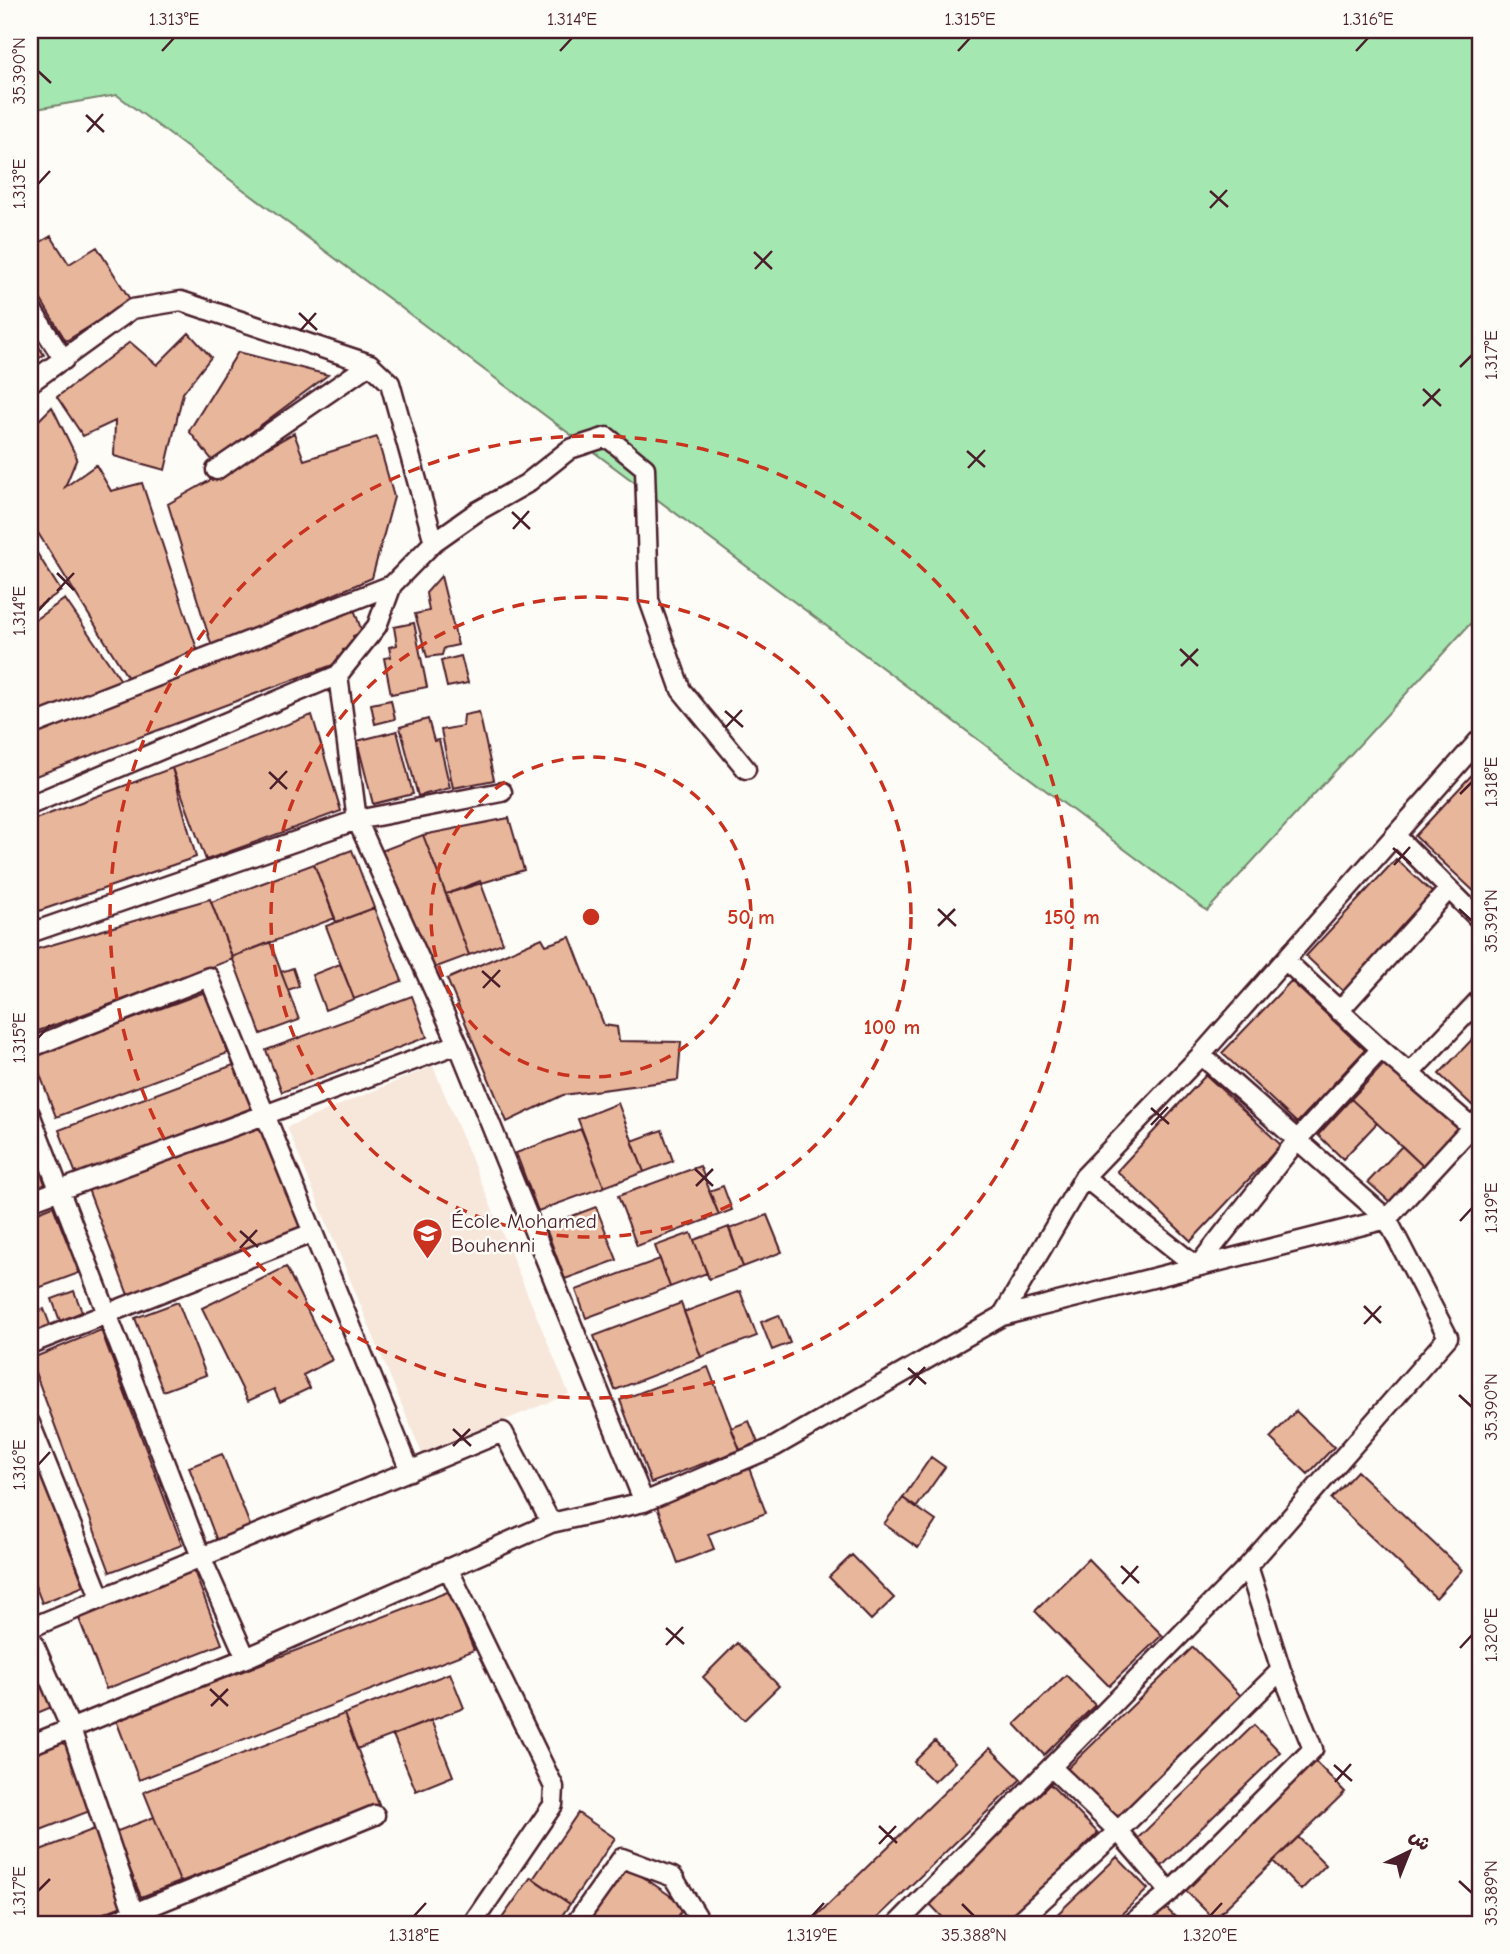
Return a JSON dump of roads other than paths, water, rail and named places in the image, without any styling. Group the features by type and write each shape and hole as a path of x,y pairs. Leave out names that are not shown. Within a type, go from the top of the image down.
{"street":[{"path":"30,383 132,309 181,301 370,364 390,383 434,542"},
{"path":"30,307 64,360"},
{"path":"216,470 370,364"},
{"path":"30,805 338,675 377,626 392,585 434,542 478,511 526,484 570,449 607,437 645,468 649,600 681,690 746,769"},
{"path":"30,726 392,585"},
{"path":"338,675 357,820 458,1044 644,1502"},
{"path":"1002,1316 1084,1177 1201,1055 1480,739"},
{"path":"30,933 357,820 502,792"},
{"path":"1395,835 1480,920"},
{"path":"1339,1011 1449,888"},
{"path":"30,1745 246,1658 551,1523 644,1502 774,1447 1002,1316 1387,1219 1476,1123 1409,1074 1285,960"},
{"path":"30,1048 209,977 410,1471"},
{"path":"1409,1074 1480,999"},
{"path":"30,1200 458,1044"},
{"path":"1197,1267 1297,1140 1381,1049"},
{"path":"897,1924 1248,1566 1448,1337 1387,1219 1201,1055"},
{"path":"30,1114 201,1557 246,1658"},
{"path":"1084,1177 1197,1267"},
{"path":"30,1344 312,1233"},
{"path":"30,1423 101,1598"},
{"path":"30,1628 503,1432 551,1523"},
{"path":"1131,1924 1170,1892 1313,1749 1281,1670 1248,1566"},
{"path":"448,1568 554,1787 553,1805 472,1924"},
{"path":"30,1635 71,1729 134,1914"},
{"path":"1016,1924 1118,1831 1281,1670"},
{"path":"1051,1767 1118,1831 1170,1892"},
{"path":"107,1924 375,1815"},
{"path":"575,1924 622,1858 673,1877 697,1916 691,1924"}],"place":[{"name":"École Mohamed Bouhenni","path":"428,1260"}]}
